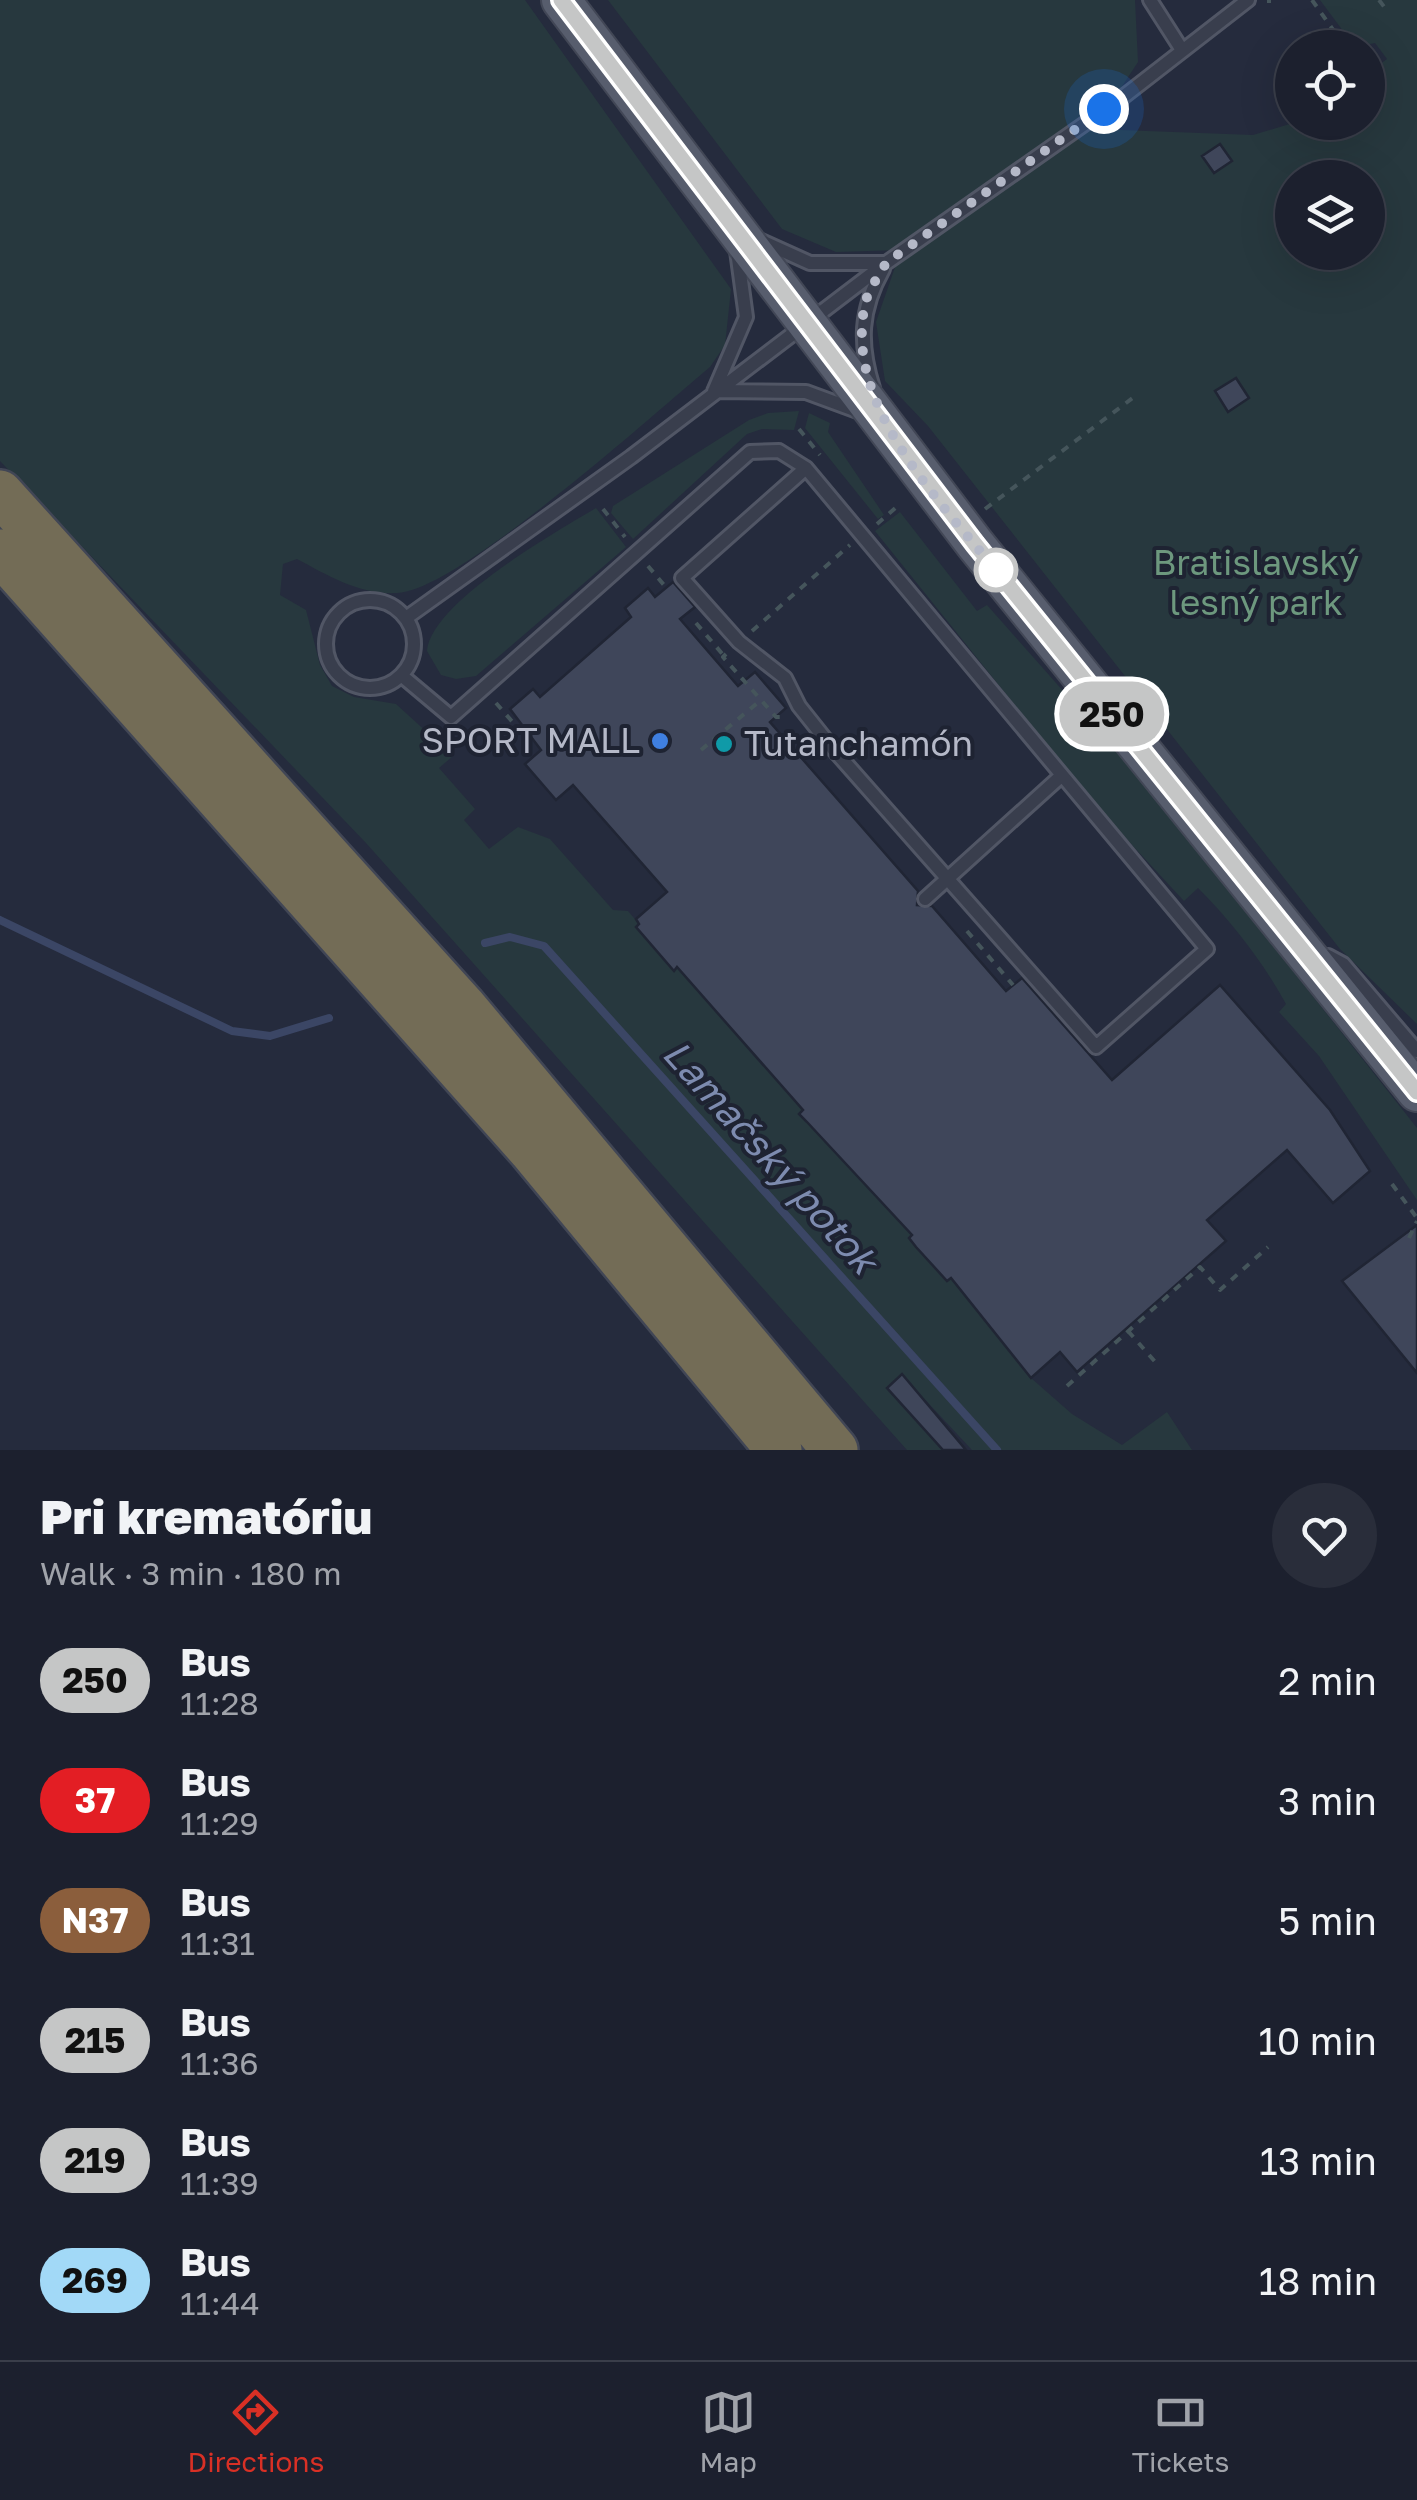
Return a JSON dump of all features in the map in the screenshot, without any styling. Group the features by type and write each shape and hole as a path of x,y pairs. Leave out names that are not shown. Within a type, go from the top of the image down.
{"highway":[{"path":"0,493 464,1006 836,1450"},
{"path":"0,552 530,1150 779,1450"}],"main road":[{"path":"561,0 962,526 1402,1054 1417,1081"},
{"path":"1402,1054 1417,1092"}],"lane":[{"path":"1150,0 1182,50"},
{"path":"406,618 631,457 886,263 1248,0"},
{"path":"734,228 810,263 886,263"},
{"path":"714,391 746,317 734,228"},
{"path":"884,422 864,359 862,321 866,300 886,263"},
{"path":"714,391 806,392 884,422"},
{"path":"400,675 450,717 750,452 779,451 806,468 1060,778 1207,949 1096,1047 834,750 799,706 785,678 739,642 682,578 806,468"},
{"path":"366,600 382,601 406,618 413,654 400,675 376,688 349,683 330,663 326,636 339,612 366,600"},
{"path":"925,899 1060,778"},
{"path":"1328,956 1343,964 1402,1054"}],"path":[{"path":"1312,0 1333,30"},
{"path":"1379,0 1388,12"},
{"path":"962,526 1138,394"},
{"path":"876,525 900,504"},
{"path":"603,509 629,542"},
{"path":"647,565 654,573"},
{"path":"701,750 762,700"},
{"path":"1392,1184 1417,1220 1410,1238"},
{"path":"1067,1386 1200,1267 1220,1290 1268,1248"},
{"path":"1128,1331 1157,1364"}],"green space":[{"path":"0,0 525,0 731,289 725,345 710,367 556,496 464,563 426,585 397,593 370,591 297,559 283,564 280,595 306,610 320,665 332,686 354,697 396,704 453,756 439,768 475,809 464,820 489,849 518,827 550,839 613,910 628,911 639,924 636,927 674,970 677,967 803,1110 800,1114 912,1235 909,1238 947,1281 951,1278 1031,1378 1072,1414 1122,1445 1167,1412 1192,1450 972,1450 902,1375 887,1388 943,1450 907,1450 366,843 0,461"},
{"name":"Bratislavský lesný park","path":"608,0 1135,0 1138,62 1094,129 1253,135 1275,128 1275,140 1385,140 1385,30 1342,30 1320,0 1417,0 1417,1024 1340,949 928,426 885,381 876,322 901,250 836,252 782,229"},
{"path":"799,411 794,430 762,429 747,434 633,539 611,513 613,506 749,420 768,413"},
{"path":"809,413 830,423 828,432 884,515 878,519 805,428"},
{"path":"596,508 626,547 476,676 456,679 441,675 427,651 434,632 449,612 497,571"},
{"path":"900,512 977,611 987,605 1142,780 1417,1128 1417,1200 1319,1056 1279,1012 1286,1004 1235,929 1198,888 1184,901 1095,805 875,531"}],"building":[{"path":"1220,144 1232,161 1214,173 1202,156"},
{"path":"1236,378 1249,398 1228,412 1215,391"},
{"path":"673,582 695,607 680,619 738,686 755,672 786,708 770,722 918,891 917,905 932,906 1006,991 1022,978 1112,1080 1220,985 1330,1110 1370,1171 1333,1203 1287,1150 1207,1220 1226,1241 1077,1372 1060,1352 1031,1378 951,1278 947,1281 916,1247 909,1238 912,1235 799,1114 803,1110 677,967 674,971 636,927 636,919 667,892 573,785 556,800 525,764 541,750 510,709 533,689 540,697 631,617 625,608 648,588 655,597"},
{"path":"1417,1225 1417,1373 1342,1281"},
{"path":"902,1374 966,1450 943,1450 887,1388"}],"waterway":[{"name":"Lamačský potok","path":"0,920 232,1031 270,1036 329,1018"},
{"name":"Lamačský potok","path":"485,943 510,937 544,946 997,1450"}],"bus line":[{"name":"250","path":"561,0 975,544 1417,1092"}],"place":[{"name":"SPORT MALL","path":"660,741"},
{"name":"Tutanchamón","path":"724,744"}],"route":[{"path":"996,570 999,574 884,422 864,359 862,321 866,300 886,263 1104,109"}]}
